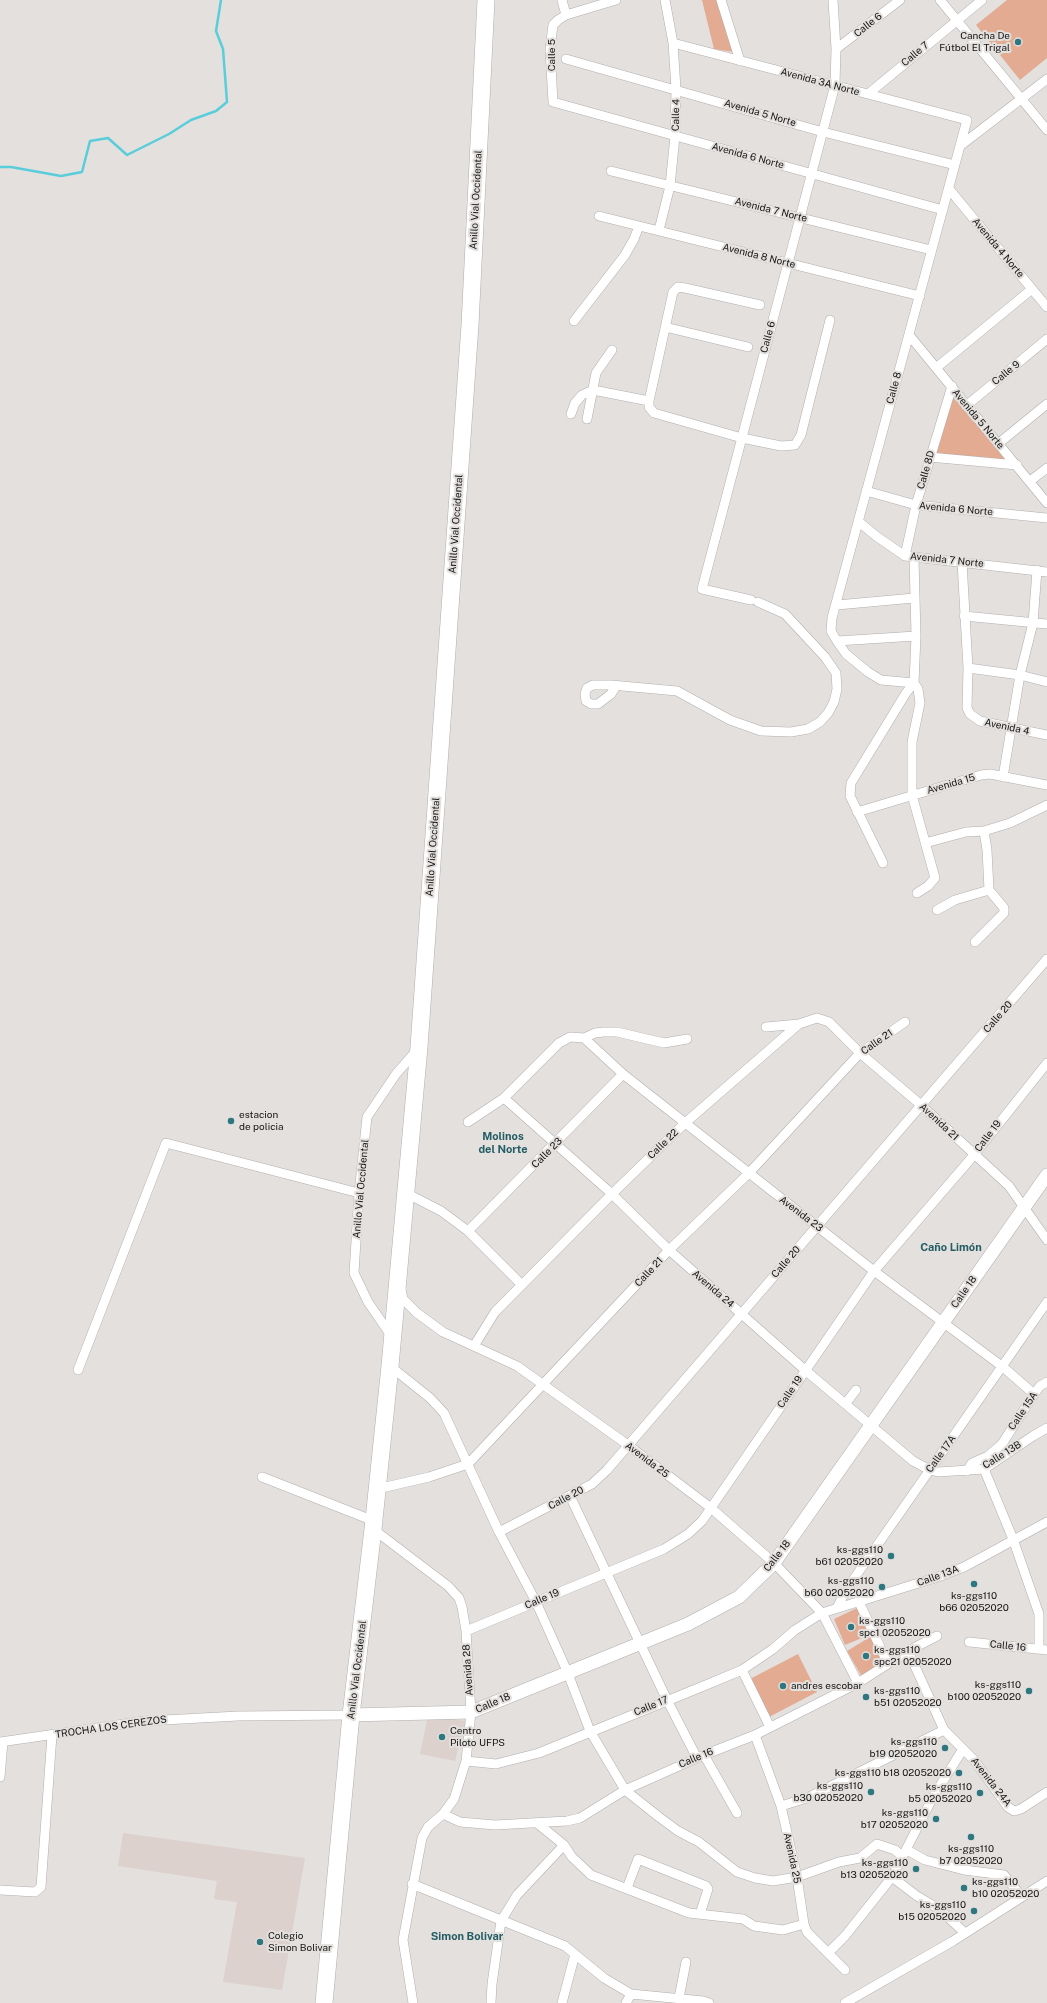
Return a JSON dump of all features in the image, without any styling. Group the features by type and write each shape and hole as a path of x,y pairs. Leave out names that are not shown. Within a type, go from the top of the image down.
{"highway":[{"name":"Anillo Vial Occidental","path":"324,2003 352,1714 374,1525 390,1366 419,1047 470,325 486,0"}],"street":[{"path":"562,0 566,15 616,0"},
{"name":"Calle 4","path":"659,230 670,186 675,136 676,89 673,43 665,0"},
{"path":"721,0 740,61"},
{"path":"833,0 836,49 835,85"},
{"name":"Calle 6","path":"836,49 900,0"},
{"path":"940,0 1047,130"},
{"name":"Calle 7","path":"868,94 982,0"},
{"name":"Calle 5","path":"553,102 550,49 553,25 566,15"},
{"name":"Avenida 3A Norte","path":"673,43 967,120"},
{"name":"Avenida 5 Norte","path":"566,59 823,132 955,165"},
{"path":"960,146 1047,79"},
{"name":"Calle 6","path":"616,686 677,691 730,720 761,731 791,732 808,729 820,722 828,713 834,702 837,689 836,673 825,656 785,614 754,601 702,589 835,85"},
{"name":"Avenida 6 Norte","path":"553,102 943,210"},
{"name":"Calle 8","path":"837,641 831,631 832,618 967,120"},
{"name":"Avenida 7 Norte","path":"611,171 931,250"},
{"name":"Avenida 4 Norte","path":"949,189 1047,307"},
{"name":"Avenida 8 Norte","path":"599,216 920,296"},
{"path":"574,321 625,255 639,226"},
{"path":"760,305 678,287 673,292 649,401 649,407 654,413 742,438 781,446 795,445 801,435 830,320"},
{"path":"936,368 1032,289"},
{"path":"665,327 748,347"},
{"name":"Avenida 5 Norte","path":"909,335 1047,503"},
{"name":"Calle 9","path":"966,406 1047,339"},
{"path":"587,419 596,373 612,350"},
{"name":"Calle 8D","path":"914,683 916,636 910,557 916,505 929,457 952,386"},
{"path":"571,414 575,403 582,394 593,390 649,401"},
{"path":"999,443 1047,404"},
{"path":"929,457 1017,465"},
{"path":"1030,481 1047,468"},
{"name":"Avenida 6 Norte","path":"866,491 916,505 1047,518"},
{"name":"Avenida 7 Norte","path":"858,521 876,536 910,557 1047,572"},
{"path":"962,562 968,668 1020,675 1047,682"},
{"path":"1003,777 1020,675 1033,623 1037,570"},
{"path":"837,604 914,598"},
{"path":"964,616 1047,624"},
{"path":"837,641 916,636"},
{"path":"837,641 846,654 868,672 881,680 914,683"},
{"name":"Avenida 4","path":"968,668 966,699 970,714 980,721 1047,736"},
{"path":"914,683 918,689 920,703 912,742 912,796 935,878 928,886 918,893"},
{"path":"883,863 850,796 851,783 906,693 914,683"},
{"name":"Avenida 15","path":"857,812 981,775 990,774 1047,784"},
{"path":"925,843 966,832 984,831 1010,823 1047,805"},
{"path":"975,942 1004,913 1004,908 989,890 987,850 984,831"},
{"path":"937,910 955,900 989,890"},
{"name":"Calle 20","path":"499,1532 592,1484 607,1470 1047,960"},
{"name":"Avenida 21","path":"817,1018 829,1022 860,1053 921,1105 1009,1186 1047,1240"},
{"name":"Calle 22","path":"474,1346 495,1312 685,1123 799,1024 817,1018"},
{"name":"Calle 21","path":"377,1489 430,1477 468,1464 669,1250 748,1173 860,1053 905,1022"},
{"path":"766,1027 799,1024"},
{"path":"468,1122 504,1098 559,1043 570,1037 584,1038 595,1033 617,1032 664,1043 687,1039"},
{"name":"Avenida 23","path":"584,1038 623,1074 748,1173 874,1271 1003,1367 1034,1394"},
{"name":"Anillo Vial Occidental","path":"392,1338 368,1302 354,1274 367,1117 396,1074 419,1047"},
{"name":"Calle 19","path":"466,1631 607,1571 664,1549 688,1534 702,1521 874,1271 974,1155 1047,1063"},
{"name":"Calle 23","path":"468,1231 555,1145 623,1074"},
{"name":"Avenida 24","path":"504,1098 555,1145 612,1194 669,1250 805,1370 913,1461 930,1470"},
{"path":"78,1370 166,1143 360,1193"},
{"name":"Calle 18","path":"352,1714 472,1712 567,1671 688,1624 729,1603 750,1588 774,1563 870,1424 1047,1175"},
{"path":"406,1193 441,1211 468,1231 522,1285"},
{"name":"Avenida 25","path":"398,1282 403,1299 417,1313 443,1332 517,1366 543,1383 711,1508 774,1563 822,1613 858,1683"},
{"name":"Calle 17A","path":"838,1608 846,1590 1047,1302"},
{"path":"390,1366 430,1398 444,1413 499,1532 536,1602 567,1671 590,1731 625,1790 665,1822 699,1842 737,1872 755,1878 773,1881 797,1877 838,1862 860,1858 877,1844 925,1860 964,1870 1004,1875 1022,1897"},
{"name":"Calle 15A","path":"967,1471 972,1463 988,1456 1002,1444 1034,1394 1040,1386 1047,1382"},
{"path":"846,1403 856,1390"},
{"name":"Calle 13B","path":"930,1470 946,1472 984,1469 1047,1428"},
{"path":"984,1469 1043,1614 1043,1649"},
{"name":"Avenida 28","path":"262,1477 374,1525 448,1586 459,1598 462,1607 466,1631 472,1712 466,1761 454,1799 443,1814 428,1827 422,1838 412,1884 403,1940 413,2003"},
{"path":"570,1496 607,1571 667,1700 700,1756 737,1813"},
{"name":"Calle 13A","path":"822,1613 938,1577 964,1567 1013,1539 1047,1522"},
{"path":"859,1602 888,1664"},
{"name":"Calle 17","path":"466,1761 496,1764 514,1761 539,1753 742,1670 773,1649 795,1630 822,1613"},
{"name":"Calle 16","path":"443,1814 460,1822 495,1825 567,1821 580,1818 625,1790 700,1756 755,1735 858,1683 908,1651 937,1636"},
{"name":"Calle 16","path":"969,1642 1043,1649"},
{"name":"Avenida 24A","path":"908,1651 944,1730 974,1760 1008,1807 1014,1811 1021,1809 1047,1792"},
{"path":"742,1670 770,1727"},
{"name":"TROCHA LOS CEREZOS","path":"2,1742 145,1720 238,1716 352,1714"},
{"path":"781,1806 808,1798 944,1730"},
{"path":"0,1890 35,1892 41,1887 52,1735"},
{"name":"Avenida 25","path":"755,1735 781,1806 797,1877 804,1924 808,1932 845,1970"},
{"path":"0,1777 2,1742"},
{"path":"829,1952 845,1936 892,1877 933,1797 963,1749"},
{"path":"537,1823 564,1845 572,1857 591,1875 689,1913 743,1920 754,1926 783,1930 804,1924"},
{"path":"491,2003 492,1984 501,1921 517,1895 564,1845"},
{"path":"627,1888 638,1859 706,1886 708,1889 700,1914"},
{"path":"892,1877 917,1896 939,1909 965,1933"},
{"path":"845,2003 965,1933 1047,1881"},
{"path":"412,1884 565,1946 604,1978 631,1994 678,1998 709,2003"},
{"path":"562,2003 575,1954"},
{"path":"678,1998 686,1962"},
{"path":"626,2003 631,1994"}],"shaded area":[{"path":"702,0 717,0 734,52 714,49"},
{"name":"Cancha De Fútbol El Trigal","path":"1007,0 1047,0 1047,58 1020,80 976,25"},
{"path":"953,396 1010,461 934,454"},
{"name":"ks-ggs110 spc1 02052020","path":"857,1608 869,1635 845,1645 834,1619"},
{"name":"ks-ggs110 spc21 02052020","path":"870,1637 885,1662 861,1675 847,1651"},
{"name":"andres escobar","path":"798,1654 817,1692 769,1717 750,1679"},
{"name":"Centro Piloto UFPS","path":"428,1716 466,1721 455,1761 420,1754"},
{"name":"Colegio Simon Bolivar","path":"123,1833 305,1858 282,1990 223,1982 237,1902 214,1899 217,1881 118,1866"}],"waterway":[{"path":"0,167 11,167 61,176 82,172 90,141 108,138 127,155 169,134 191,120 216,111 227,102 223,49 216,31 221,0"}],"place":[{"name":"Cancha De Fútbol El Trigal","path":"1018,42"},
{"name":"estacion de policia","path":"231,1121"},
{"name":"ks-ggs110 b61 02052020","path":"891,1556"},
{"name":"ks-ggs110 b66 02052020","path":"974,1584"},
{"name":"ks-ggs110 b60 02052020","path":"882,1587"},
{"name":"ks-ggs110 spc1 02052020","path":"851,1627"},
{"name":"ks-ggs110 spc21 02052020","path":"866,1656"},
{"name":"andres escobar","path":"783,1686"},
{"name":"ks-ggs110 b100 02052020","path":"1029,1691"},
{"name":"ks-ggs110 b51 02052020","path":"866,1697"},
{"name":"Centro Piloto UFPS","path":"442,1737"},
{"name":"ks-ggs110 b19 02052020","path":"945,1748"},
{"name":"ks-ggs110 b18 02052020","path":"959,1773"},
{"name":"ks-ggs110 b30 02052020","path":"871,1792"},
{"name":"ks-ggs110 b5 02052020","path":"980,1793"},
{"name":"ks-ggs110 b17 02052020","path":"936,1819"},
{"name":"ks-ggs110 b7 02052020","path":"971,1837"},
{"name":"ks-ggs110 b13 02052020","path":"916,1869"},
{"name":"ks-ggs110 b10 02052020","path":"964,1888"},
{"name":"ks-ggs110 b15 02052020","path":"974,1911"},
{"name":"Colegio Simon Bolivar","path":"260,1942"}],"district":[{"name":"Molinos del Norte","path":"503,1143"},
{"name":"Caño Limón","path":"951,1248"},
{"name":"Simon Bolivar","path":"467,1937"}]}
